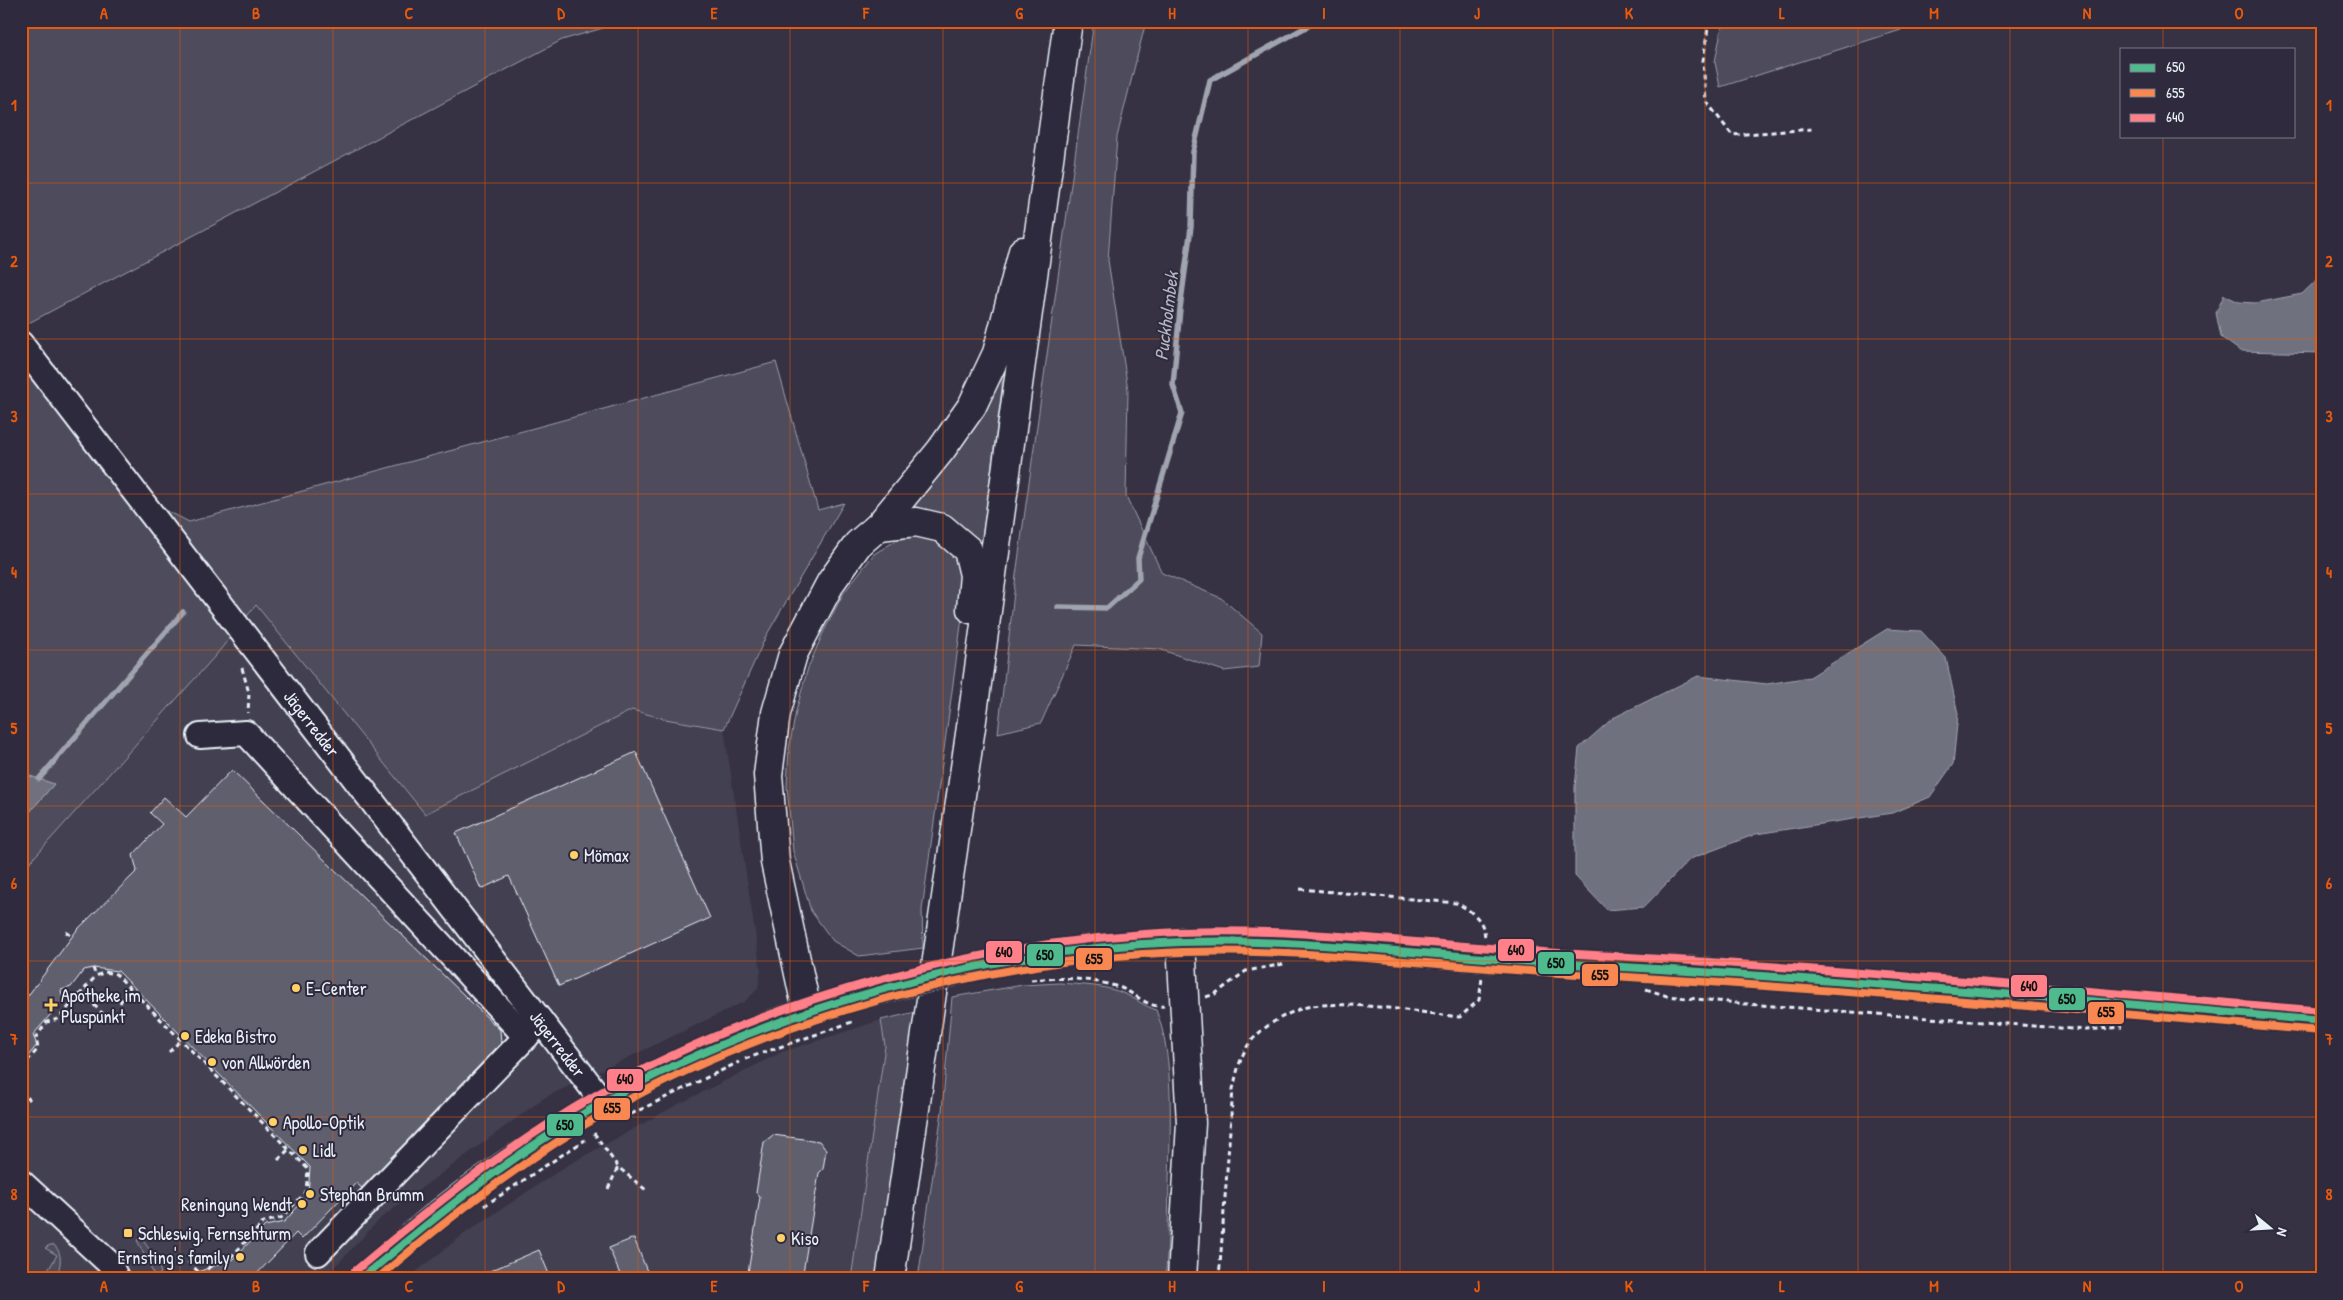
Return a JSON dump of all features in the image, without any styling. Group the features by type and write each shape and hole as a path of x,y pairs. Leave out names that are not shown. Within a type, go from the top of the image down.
{"main road":[{"path":"890,1279 971,727 1068,21"},
{"path":"807,1011 775,862 768,775 776,713 793,654 830,582 858,544 879,526 941,450 972,406 997,353 1020,257 1042,215"},
{"path":"879,526 916,522 942,528 968,550 974,575 964,697 971,727"},
{"path":"1181,942 1191,1123 1182,1279"},
{"path":"895,1246 902,1270 902,1279"}],"street":[{"name":"Jägerredder","path":"21,344 533,1028 609,1112"},
{"path":"200,736 246,733 533,1028 318,1253"},
{"path":"361,1279 442,1210 485,1179 609,1112 685,1061 756,1029 807,1011 986,965 1086,948 1181,942 1277,941 1430,953 1480,969 1699,970 2322,1021"},
{"path":"21,1182 107,1274"}],"path":[{"path":"1709,21 1703,61 1706,102 1732,135 1813,130"},
{"path":"1219,1279 1233,1090 1240,1062 1254,1038 1279,1019 1302,1008 1343,1004 1460,1017 1479,1000 1480,969 1485,936 1482,924 1472,910 1456,903 1300,889"},
{"path":"66,932 72,936"},
{"path":"1022,982 1060,976 1117,986 1154,1007 1184,1003 1215,994 1246,972 1281,964 1291,965"},
{"path":"93,968 96,976"},
{"path":"21,1068 38,1049 36,1037 47,1022 58,1019 96,976 105,972 116,974 308,1169 306,1192 281,1218 264,1222 231,1257 212,1264 202,1275 185,1259"},
{"path":"120,1002 128,986"},
{"path":"1641,988 1667,996 1795,1008 2086,1030 2131,1026"},
{"path":"81,992 106,1017"},
{"path":"609,1112 743,1060 855,1021"},
{"path":"169,1052 181,1040"},
{"path":"21,1091 30,1100"},
{"path":"480,1209 601,1130"},
{"path":"594,1133 618,1167 646,1190"},
{"path":"278,1160 289,1149"},
{"path":"608,1189 618,1167"}],"shaded area":[{"path":"21,21 627,21 562,40 23,326 160,507 189,522 776,362 818,510 844,503 766,636 724,729 665,719 632,710 425,814 256,605 216,655 21,872 21,822 54,784 21,773"},
{"path":"1094,21 1146,21 1117,137 1108,260 1128,390 1126,496 1162,573 1221,598 1262,633 1259,667 1224,671 1159,649 1076,645 1041,723 998,733 1016,575"},
{"path":"1723,21 1899,21 1901,30 1720,87 1715,62"},
{"path":"1002,374 1002,388 981,547 905,512"},
{"path":"912,537 937,542 946,546 953,553 961,571 965,596 922,910 923,948 859,956 833,941 811,911 793,851 787,786 789,749 796,711 808,668 843,594 874,554 897,540"},
{"path":"256,605 425,814 632,710 665,719 724,729 761,971 758,989 744,1002 544,1098 381,1218 323,1279 21,1279 21,872 216,655"},
{"path":"1060,983 1110,989 1125,994 1156,1010 1166,1049 1170,1094 1168,1230 1165,1279 918,1279 942,1111 952,997 1023,985"},
{"path":"916,1012 878,1279 851,1279 885,1046 881,1020"},
{"path":"881,1020 885,1046 851,1279 407,1279 464,1234 566,1166 669,1109 782,1052"},
{"path":"141,1238 156,1258 161,1273 155,1277 137,1240"},
{"path":"54,1245 59,1253 60,1265 56,1279 43,1279 57,1255 45,1248"}],"water":[{"path":"2322,275 2322,353 2240,351 2221,337 2216,313 2224,295 2239,302 2256,303 2302,294"},
{"path":"1887,629 1921,631 1946,658 1958,714 1953,764 1930,797 1892,813 1756,834 1690,859 1644,907 1607,910 1575,876 1575,787 1579,748 1613,718 1698,676 1767,684 1810,677"},
{"path":"21,773 54,784 21,822"}],"building":[{"name":"Mömax","path":"636,752 710,918 559,986 509,876 481,889 456,833"},
{"path":"232,770 500,1030 501,1043 362,1188 356,1183 302,1239 296,1233 252,1279 184,1279 184,1277 233,1259 265,1226 284,1222 308,1195 310,1167 118,971 93,968 84,970 71,987 61,990 63,1000 33,1035 37,1045 21,1065 21,1005 77,930 137,871 133,855 162,824 150,813 164,797 186,817"},
{"name":"Kiso","path":"773,1135 819,1141 826,1150 823,1169 819,1173 802,1279 747,1279 760,1197 756,1193 764,1142"},
{"path":"634,1238 650,1279 622,1279 609,1248"},
{"path":"539,1250 551,1279 471,1279"}],"waterway":[{"name":"Puckholmbek","path":"1058,607 1107,608 1139,579 1138,558 1182,413 1173,385 1180,309 1191,227 1193,152 1210,80 1317,21"},
{"path":"39,779 183,612"}],"transit line":[{"name":"640","path":"355,1271 442,1200 532,1135 596,1095 662,1060 731,1030 803,1003 878,980 953,962 1029,947 1104,937 1178,932 1274,932 1846,972 2322,1011"},
{"name":"650","path":"361,1279 477,1185 538,1142 602,1103 667,1069 736,1039 809,1012 883,989 958,971 1034,956 1109,947 1182,942 1228,941 1321,945 1506,960 1937,989 2322,1021"},
{"name":"655","path":"377,1279 432,1233 517,1168 577,1129 672,1077 741,1047 812,1021 960,980 1035,966 1109,957 1182,952 1229,951 1323,955 1512,970 1845,992 2321,1031"}],"place":[{"name":"Mömax","path":"574,855"},
{"name":"E-Center","path":"296,988"},
{"name":"Apotheke im Pluspunkt","path":"51,1005"},
{"name":"Edeka Bistro","path":"185,1036"},
{"name":"von Allwörden","path":"212,1062"},
{"name":"Apollo-Optik","path":"273,1122"},
{"name":"Lidl","path":"303,1150"},
{"name":"Stephan Brumm","path":"310,1194"},
{"name":"Reningung Wendt","path":"302,1204"},
{"name":"Schleswig, Fernsehturm","path":"128,1233"},
{"name":"Kiso","path":"781,1238"},
{"name":"Ernsting's family","path":"240,1257"}]}
